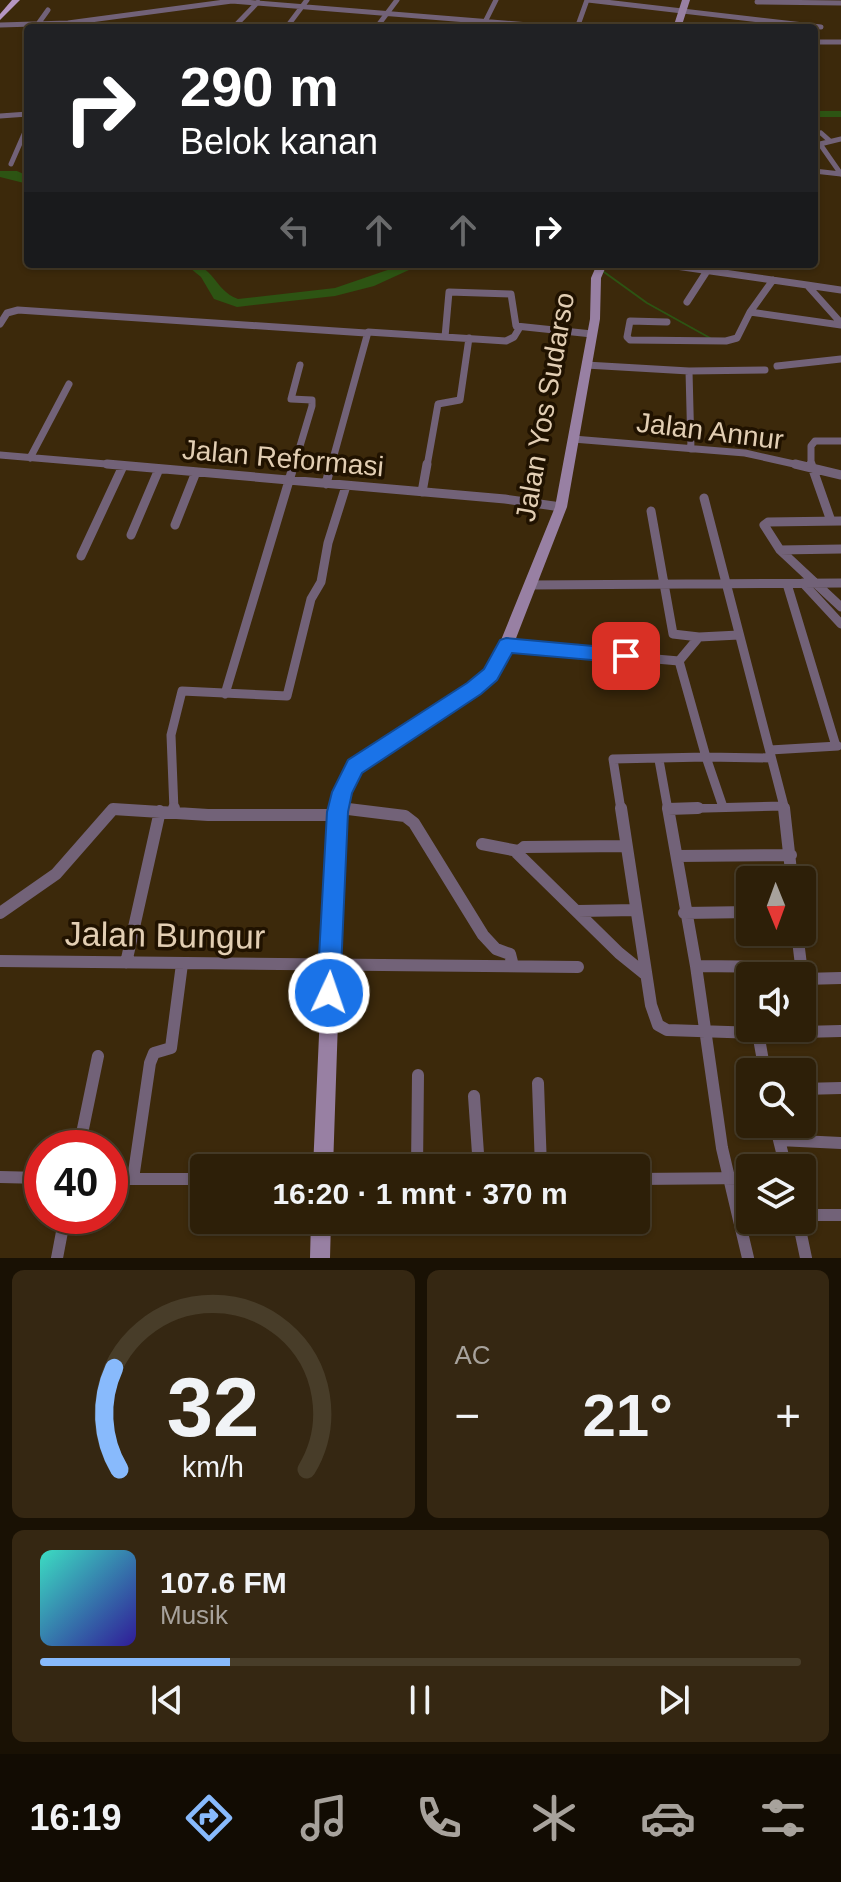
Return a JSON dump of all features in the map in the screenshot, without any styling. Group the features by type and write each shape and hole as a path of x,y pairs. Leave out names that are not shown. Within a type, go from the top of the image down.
{"main road":[{"path":"0,18 16,0"}],"street":[{"path":"289,24 307,0"},
{"path":"379,24 397,0"},
{"path":"484,24 496,0"},
{"path":"579,24 588,0 778,24"},
{"path":"678,24 686,0"},
{"path":"49,24 224,1 520,24"},
{"path":"237,24 258,2"},
{"path":"757,2 841,3"},
{"path":"782,2 785,24"},
{"path":"41,24 48,10"},
{"path":"0,25 24,25"},
{"path":"818,42 841,42"},
{"path":"0,116 24,114"},
{"path":"821,133 830,141"},
{"path":"11,164 24,134"},
{"path":"841,139 820,144 841,174"},
{"path":"818,171 841,174"},
{"name":"Jalan Yos Sudarso","path":"323,1154 337,812 342,792 355,767 490,675 506,646 561,507 592,334 596,278 600,268"},
{"path":"688,268 841,290"},
{"path":"687,302 707,271"},
{"path":"667,322 630,321 627,337 630,340 732,340 737,338 750,312 773,280"},
{"path":"807,285 841,324"},
{"path":"445,337 449,292 513,295 515,324 520,327 592,334"},
{"path":"0,324 7,313 18,310 506,341 514,337 520,327"},
{"path":"750,312 841,324"},
{"path":"326,484 366,333"},
{"path":"422,492 438,404 460,400 469,338"},
{"path":"777,366 841,359"},
{"path":"225,694 313,403 291,399 300,365"},
{"path":"586,365 689,371 765,370"},
{"path":"689,371 691,449"},
{"path":"30,458 69,384"},
{"name":"Jalan Annur","path":"573,439 765,455 841,475"},
{"path":"841,441 812,443 811,466 836,521 764,523 780,550 841,607"},
{"name":"Jalan Reformasi","path":"0,455 289,479 561,507"},
{"path":"81,556 123,466"},
{"path":"131,535 159,469"},
{"path":"175,525 196,472"},
{"path":"174,812 171,735 182,691 287,696 311,599 321,582 328,543 346,486"},
{"path":"704,498 783,806 791,866"},
{"path":"651,511 673,634 699,637 739,635"},
{"path":"780,550 841,549"},
{"path":"803,583 841,624"},
{"path":"531,585 841,583"},
{"path":"736,1033 667,1030 658,1025 645,974 613,759 659,760 770,754 838,746 787,584"},
{"path":"679,661 699,637"},
{"path":"506,646 679,661"},
{"path":"679,661 723,807"},
{"path":"659,760 684,913 696,966 715,1110 748,1258"},
{"path":"668,809 783,806"},
{"path":"0,913 56,874 113,809 399,814 414,823 483,935 512,960"},
{"path":"126,963 160,811"},
{"path":"482,844 518,851 524,847 625,846"},
{"path":"518,851 518,855 619,953 645,974"},
{"path":"677,856 791,855"},
{"path":"578,911 636,910"},
{"path":"684,913 736,912"},
{"name":"Jalan Bungur","path":"0,961 330,965 512,960 578,967"},
{"path":"133,1179 150,1063 154,1053 171,1048 182,964"},
{"path":"696,966 736,969"},
{"path":"816,975 841,978"},
{"path":"816,1031 841,1031"},
{"path":"83,1130 98,1056"},
{"path":"417,1154 418,1075"},
{"path":"538,1083 541,1154"},
{"path":"816,1089 841,1088"},
{"path":"474,1096 478,1154"},
{"path":"782,1154 779,1140 841,1143"},
{"path":"0,1177 24,1178"},
{"path":"128,1179 190,1179"},
{"path":"650,1179 736,1179"},
{"path":"816,1215 841,1215"},
{"path":"57,1258 62,1234"},
{"path":"320,1258 321,1234"},
{"path":"801,1234 806,1258"}],"waterway":[{"path":"818,114 841,114"},
{"path":"0,174 17,175 17,179 24,180"},
{"path":"196,268 206,275 219,296 237,303 335,292 406,268"},
{"path":"604,272 647,303 710,338"}],"route":[{"path":"329,993 337,812 342,792 355,767 371,753 474,688 490,675 506,646 626,656"}]}
